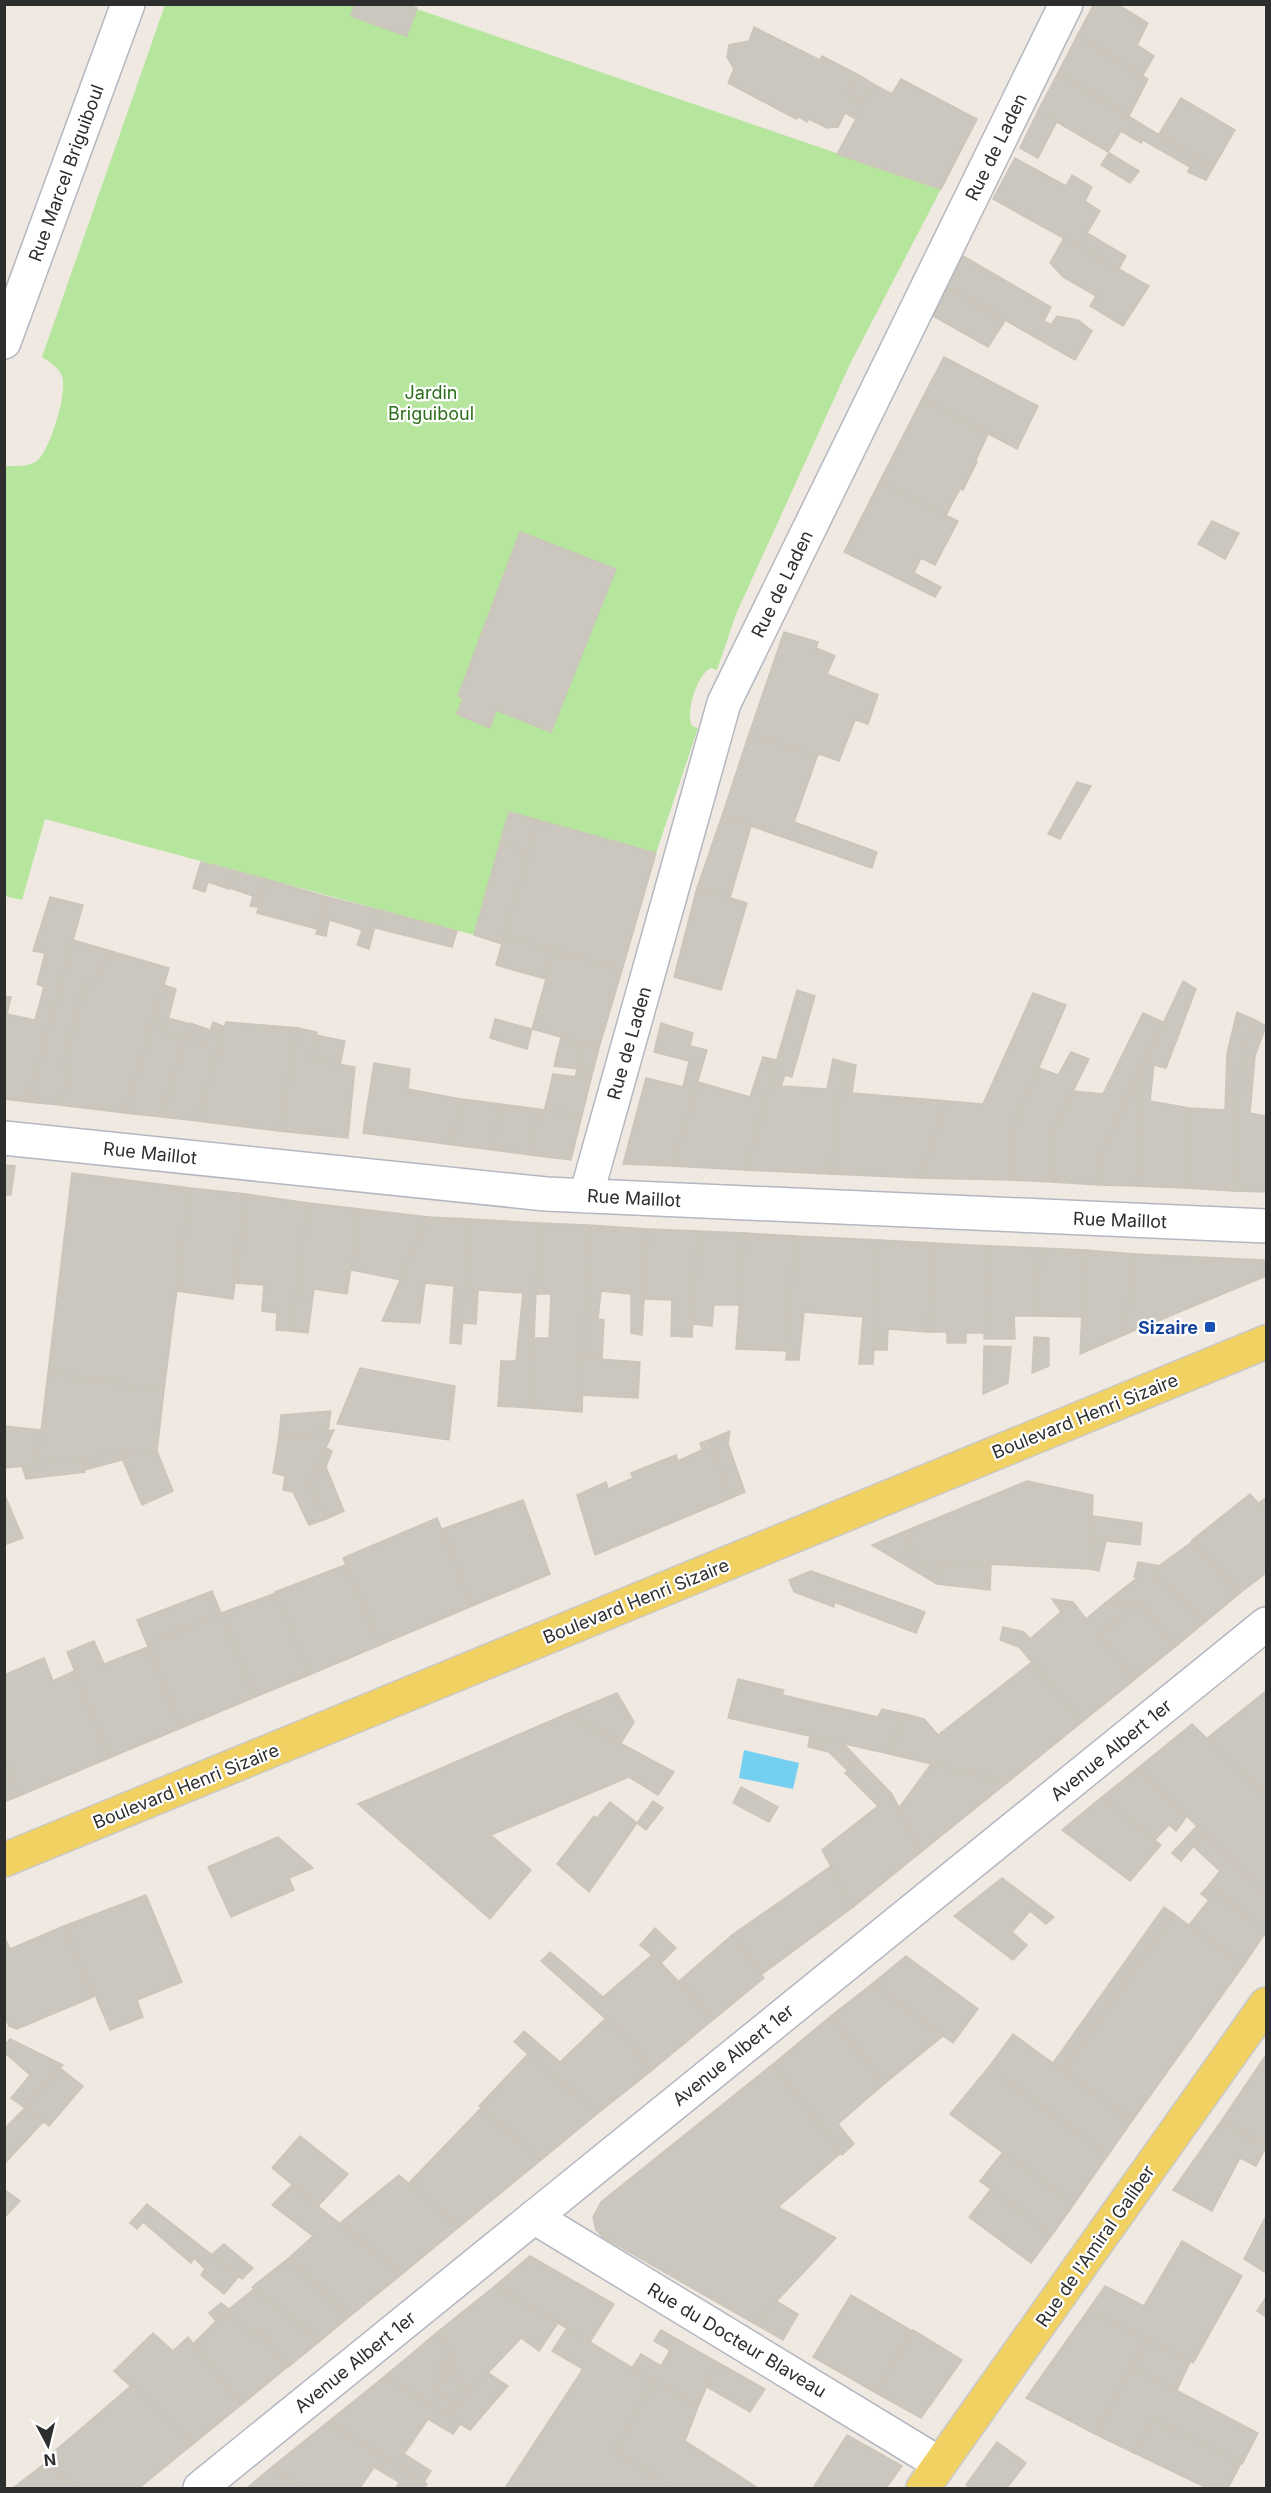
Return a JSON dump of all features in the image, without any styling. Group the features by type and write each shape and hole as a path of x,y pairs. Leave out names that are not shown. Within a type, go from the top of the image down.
{"main road":[{"name":"Boulevard Henri Sizaire","path":"4,1860 1266,1342"},
{"name":"Rue de l'Amiral Galiber","path":"932,2476 1266,2004"}],"street":[{"name":"Rue Marcel Briguiboul","path":"4,342 128,4"},
{"name":"Rue de Laden","path":"586,1196 724,703 1066,4"},
{"name":"Rue Maillot","path":"4,1138 586,1196 1266,1226"},
{"name":"Avenue Albert 1er","path":"200,2488 1266,1624"},
{"name":"Rue du Docteur Blaveau","path":"534,2217 932,2476"}],"green space":[{"name":"Jardin Briguiboul","path":"165,5 405,5 941,189 850,364 736,614 717,670 711,668 706,672 697,686 691,704 690,720 692,726 698,728 656,853 509,812 474,935 45,819 22,900 5,896 4,466 26,465 37,461 47,445 57,420 62,394 62,376 51,363 42,357"}],"water":[{"path":"744,1750 799,1763 793,1789 739,1778"}],"building":[{"path":"355,4 405,4 417,8 407,36 351,16"},
{"path":"1094,4 1117,4 1148,23 1137,45 1154,56 1143,75 1077,36"},
{"path":"754,27 820,60 822,56 857,74 847,94 863,104 875,85 892,94 901,79 977,119 941,189 837,154 856,119 845,113 838,127 827,128 809,119 807,122 799,117 796,119 728,83 734,69 727,57 729,45 749,41"},
{"path":"1077,36 1148,79 1129,116 1058,73"},
{"path":"1058,73 1213,168 1206,180 1188,172 1190,167 1143,140 1141,143 1121,131 1108,152 1038,111"},
{"path":"857,74 875,85 863,104 847,94"},
{"path":"1181,98 1235,130 1213,168 1159,134"},
{"path":"1038,111 1057,121 1038,158 1020,148"},
{"path":"1109,153 1139,171 1130,183 1101,165"},
{"path":"1015,158 1066,186 1072,175 1092,187 1085,201 1100,211 1087,233 1126,256 1119,269 993,199"},
{"path":"1064,238 1149,286 1123,326 1090,306 1096,296 1063,277 1050,263"},
{"path":"963,256 1051,307 1044,321 1051,325 1057,316 1078,320 1092,331 1075,360 947,287"},
{"path":"947,287 1005,321 988,347 933,316"},
{"path":"944,357 1038,406 1017,449 922,399"},
{"path":"922,399 988,434 963,490 960,489 946,515 879,483"},
{"path":"879,483 958,521 935,565 921,558 914,573 941,587 935,597 844,552"},
{"path":"1212,521 1239,533 1225,559 1198,544"},
{"path":"520,532 616,569 551,732 496,710 490,728 457,714 463,698 458,696"},
{"path":"784,632 818,642 816,648 835,656 827,674 878,695 868,724 855,720 839,761 819,754 817,757 749,734"},
{"path":"749,734 817,757 794,822 877,852 872,868 722,816"},
{"path":"1077,782 1091,786 1060,839 1048,834"},
{"path":"509,812 538,820 529,852 500,843"},
{"path":"722,816 751,826 730,898 697,888"},
{"path":"538,820 656,853 622,970 504,936"},
{"path":"500,843 529,852 502,944 474,935"},
{"path":"201,862 235,871 229,889 208,882 205,892 193,888"},
{"path":"235,871 266,879 258,907 250,906 253,896 230,888"},
{"path":"266,879 324,896 317,929 257,913"},
{"path":"697,888 747,903 721,990 674,977"},
{"path":"324,896 379,910 369,949 357,945 362,930 320,917"},
{"path":"50,897 83,905 28,1102 4,1099 4,996 11,997 7,1014 35,1020 44,987 37,984 45,953 33,951"},
{"path":"379,910 457,931 452,947 375,928"},
{"path":"320,917 329,921 326,936 316,934"},
{"path":"504,936 554,951 546,979 496,965"},
{"path":"73,940 114,952 102,965 95,985 85,983 62,1068 71,1070 60,1105 28,1102"},
{"path":"554,951 622,970 599,1048 532,1029"},
{"path":"114,952 169,968 125,1113 60,1105 71,1070 62,1068 85,983 95,985 102,965"},
{"path":"1183,981 1196,989 1166,1068 1154,1065 1150,1101 1190,1108 1185,1188 1136,1186 1142,1068"},
{"path":"164,985 176,989 165,1032 185,1037 162,1117 125,1113"},
{"path":"797,990 815,996 792,1077 785,1075 781,1086 827,1089 833,1059 844,1062 830,1174 745,1170"},
{"path":"1033,993 1066,1005 1010,1134 1010,1180 919,1178 947,1101 983,1104"},
{"path":"1237,1012 1255,1020 1242,1048 1234,1191 1185,1188 1190,1108 1225,1110 1227,1053"},
{"path":"1143,1013 1163,1022 1098,1161 1099,1185 1052,1182 1051,1136 1074,1091 1103,1094"},
{"path":"168,1018 190,1024 185,1037 165,1032"},
{"path":"495,1019 532,1029 527,1049 490,1038"},
{"path":"1255,1020 1266,1026 1255,1056 1250,1113 1266,1116 1266,1192 1234,1191 1242,1048"},
{"path":"213,1022 225,1027 198,1121 162,1117 185,1037 206,1043"},
{"path":"226,1022 298,1028 279,1131 198,1121"},
{"path":"190,1023 210,1030 206,1043 185,1037"},
{"path":"661,1023 693,1033 690,1046 707,1050 673,1166 623,1164 646,1078 683,1087 689,1061 654,1052"},
{"path":"298,1028 317,1032 312,1059 355,1067 348,1138 279,1131"},
{"path":"316,1035 345,1041 340,1065 312,1059"},
{"path":"561,1037 584,1045 577,1069 554,1066"},
{"path":"584,1045 599,1048 593,1071 577,1069"},
{"path":"1071,1052 1089,1059 1051,1136 1052,1182 1010,1180 1010,1134 1039,1068 1058,1075"},
{"path":"763,1057 777,1060 745,1170 673,1166 698,1082 750,1097"},
{"path":"844,1062 856,1065 852,1093 947,1101 919,1178 830,1174"},
{"path":"374,1063 410,1069 408,1089 461,1099 453,1145 363,1133"},
{"path":"1142,1068 1136,1186 1099,1185 1098,1161"},
{"path":"577,1069 593,1071 591,1079 575,1077"},
{"path":"553,1074 591,1079 582,1115 544,1112"},
{"path":"461,1099 500,1104 493,1150 453,1145"},
{"path":"500,1104 538,1109 531,1155 493,1150"},
{"path":"538,1109 582,1115 571,1160 531,1155"},
{"path":"4,1165 15,1166 11,1195 4,1195"},
{"path":"72,1173 190,1188 164,1390 48,1373"},
{"path":"190,1188 246,1194 233,1299 177,1291"},
{"path":"246,1194 308,1203 292,1331 276,1330 277,1313 262,1311 264,1285 236,1283"},
{"path":"308,1203 360,1209 347,1294 314,1289 308,1333 292,1331"},
{"path":"360,1209 428,1217 401,1280 351,1270"},
{"path":"428,1217 470,1219 461,1344 450,1343 454,1286 425,1283 420,1323 382,1321"},
{"path":"470,1219 539,1223 531,1408 498,1406 501,1361 516,1361 523,1293 478,1290 476,1324 462,1323"},
{"path":"539,1223 588,1225 582,1412 531,1408 534,1338 549,1338 551,1294 536,1294"},
{"path":"588,1225 648,1229 642,1335 631,1333 631,1294 601,1291 598,1319 604,1320 602,1359 583,1358"},
{"path":"648,1229 698,1231 692,1337 671,1336 672,1300 645,1299"},
{"path":"698,1231 745,1233 740,1305 714,1305 712,1326 693,1324"},
{"path":"745,1233 795,1236 787,1351 736,1349"},
{"path":"795,1236 880,1240 873,1364 859,1364 863,1317 804,1312 799,1360 786,1360"},
{"path":"880,1240 933,1243 928,1332 888,1329 887,1350 873,1350"},
{"path":"933,1243 990,1246 985,1333 966,1333 966,1343 947,1343 947,1332 928,1332"},
{"path":"990,1246 1040,1248 1038,1316 1014,1316 1015,1339 984,1339"},
{"path":"1040,1248 1085,1250 1082,1317 1038,1316"},
{"path":"1085,1250 1135,1254 1124,1335 1080,1354"},
{"path":"1135,1254 1264,1260 1266,1276 1124,1335"},
{"path":"1034,1337 1049,1338 1049,1366 1032,1373"},
{"path":"984,1346 1011,1347 1008,1383 983,1394"},
{"path":"583,1358 640,1362 638,1398 582,1395"},
{"path":"360,1368 455,1386 449,1440 337,1424"},
{"path":"48,1373 164,1390 157,1451 37,1465"},
{"path":"331,1411 328,1431 279,1436 281,1415"},
{"path":"4,1426 41,1430 37,1465 4,1468"},
{"path":"334,1430 310,1483 326,1519 309,1525 293,1492 283,1490 285,1476 273,1473 279,1437"},
{"path":"730,1431 728,1444 745,1492 731,1498 709,1440"},
{"path":"709,1440 731,1498 595,1555 577,1495 606,1482 608,1489 633,1478 631,1473 676,1455 678,1461 702,1450 700,1443"},
{"path":"326,1448 332,1451 326,1467 344,1511 326,1519 310,1483"},
{"path":"157,1451 173,1491 142,1505 120,1454"},
{"path":"120,1454 122,1460 84,1470 80,1459"},
{"path":"80,1459 85,1472 26,1479 22,1466"},
{"path":"1027,1481 1093,1495 1090,1569 943,1562 943,1570 937,1571 915,1560 903,1532"},
{"path":"4,1493 23,1538 4,1545"},
{"path":"1250,1494 1266,1512 1266,1573 1240,1593 1191,1541"},
{"path":"1266,1498 1266,1512 1259,1503"},
{"path":"523,1500 550,1574 472,1606 442,1529"},
{"path":"1093,1516 1142,1523 1140,1545 1091,1539"},
{"path":"437,1518 472,1606 380,1645 343,1558"},
{"path":"903,1532 915,1560 937,1571 943,1570 943,1562 991,1564 990,1590 937,1584 872,1545"},
{"path":"1091,1539 1106,1541 1099,1571 1090,1569"},
{"path":"1192,1542 1240,1593 1205,1622 1163,1582 1153,1580 1156,1568"},
{"path":"1138,1562 1161,1566 1156,1568 1153,1580 1163,1582 1205,1622 1175,1647 1140,1603 1105,1603 1138,1577 1134,1577"},
{"path":"345,1565 380,1645 309,1675 275,1592"},
{"path":"811,1571 925,1612 916,1633 834,1602 834,1607 794,1592 789,1580"},
{"path":"212,1591 221,1613 147,1644 137,1620"},
{"path":"276,1593 309,1675 255,1697 221,1613"},
{"path":"1052,1599 1073,1602 1086,1619 1105,1603 1140,1603 1099,1634 1134,1680 1082,1722 1019,1647 1000,1640 1003,1627 1024,1632 1030,1639 1061,1612"},
{"path":"1140,1603 1175,1647 1134,1680 1099,1634"},
{"path":"221,1613 255,1697 181,1728 147,1644"},
{"path":"94,1641 104,1664 148,1647 181,1728 109,1758 67,1652"},
{"path":"44,1658 53,1681 74,1671 109,1758 19,1796 4,1758 4,1675"},
{"path":"1032,1662 1082,1722 1008,1782 889,1754 905,1714 924,1719 938,1735"},
{"path":"738,1679 784,1690 782,1695 878,1717 882,1709 905,1714 889,1754 728,1718"},
{"path":"1266,1691 1266,1796 1206,1739"},
{"path":"617,1693 634,1722 621,1743 566,1714"},
{"path":"566,1714 674,1772 658,1795 629,1777 491,1835 531,1870 490,1919 358,1804"},
{"path":"1192,1724 1266,1796 1266,1894 1138,1768"},
{"path":"810,1736 843,1743 858,1759 847,1770 829,1752 808,1747"},
{"path":"4,1758 19,1796 4,1802"},
{"path":"858,1759 892,1794 921,1852 853,1907 822,1850 878,1806 845,1773"},
{"path":"931,1764 1008,1782 921,1852 899,1808"},
{"path":"1138,1768 1187,1816 1176,1831 1169,1825 1154,1841 1102,1797"},
{"path":"741,1787 778,1807 769,1822 733,1803"},
{"path":"1102,1797 1161,1845 1130,1881 1062,1830"},
{"path":"653,1801 663,1808 646,1830 637,1823"},
{"path":"610,1802 637,1823 589,1892 557,1864 594,1816 597,1818"},
{"path":"1197,1826 1205,1833 1181,1861 1172,1853"},
{"path":"1205,1833 1266,1894 1266,1932 1209,1885 1220,1871 1194,1847"},
{"path":"278,1837 313,1868 289,1878 294,1890 231,1917 208,1867"},
{"path":"831,1866 853,1907 762,1974 732,1935"},
{"path":"1002,1878 1054,1917 1046,1924 1030,1911 1012,1932 1027,1945 1013,1960 954,1916"},
{"path":"1209,1885 1266,1932 1243,1966 1189,1925 1209,1900 1201,1894"},
{"path":"146,1895 182,1982 137,2000 143,2017 110,2030 64,1926"},
{"path":"1164,1907 1174,1914 1063,2070 1053,2063"},
{"path":"1174,1914 1243,1966 1132,2121 1063,2070"},
{"path":"64,1926 93,1997 17,2029 9,2026 4,2016 4,1936 10,1949"},
{"path":"655,1928 676,1948 661,1963 640,1945"},
{"path":"732,1935 764,1978 714,2019 678,1982"},
{"path":"550,1952 603,1997 651,1956 661,1963 714,2019 651,2071 625,2036 541,1961"},
{"path":"906,1956 978,2009 953,2043 872,1984"},
{"path":"872,1984 943,2036 884,2084 831,2016"},
{"path":"831,2016 884,2084 838,2124 854,2144 842,2155 773,2064"},
{"path":"606,2018 625,2036 651,2071 598,2113 514,2042 524,2031 560,2062"},
{"path":"1013,2034 1132,2121 1108,2155 988,2068"},
{"path":"10,2039 63,2065 25,2108 11,2098 30,2075 4,2052 4,2046"},
{"path":"528,2054 598,2113 541,2160 479,2106"},
{"path":"1266,2055 1266,2145 1222,2120"},
{"path":"773,2064 841,2153 778,2207 836,2238 755,2324 603,2237 596,2230 593,2217 601,2202"},
{"path":"60,2068 83,2086 49,2126 25,2108"},
{"path":"988,2068 1108,2155 1074,2204 950,2114"},
{"path":"25,2108 43,2122 4,2164 4,2129"},
{"path":"481,2108 541,2160 459,2227 408,2184"},
{"path":"1222,2120 1266,2147 1256,2166 1240,2158 1212,2211 1173,2190"},
{"path":"300,2136 348,2174 318,2206 272,2168"},
{"path":"1003,2152 1074,2204 1052,2235 980,2181"},
{"path":"399,2175 459,2227 402,2274 340,2223"},
{"path":"292,2185 402,2274 349,2317 289,2258 313,2236 272,2205"},
{"path":"4,2189 20,2201 4,2218"},
{"path":"991,2189 1052,2235 1031,2263 969,2217"},
{"path":"147,2204 239,2276 224,2294 201,2275 205,2269 194,2258 191,2263 143,2222 137,2229 130,2223"},
{"path":"1266,2216 1266,2273 1244,2259"},
{"path":"1182,2241 1242,2276 1193,2363 1089,2309 1105,2286 1144,2306"},
{"path":"224,2244 253,2268 242,2279 211,2255"},
{"path":"530,2256 614,2304 590,2342 495,2286"},
{"path":"289,2258 349,2317 320,2341 252,2287"},
{"path":"495,2286 558,2323 539,2351 521,2338 468,2392 460,2386 448,2358 452,2355 440,2330"},
{"path":"254,2289 320,2341 287,2368 262,2333 255,2337 227,2313 216,2321 209,2313 221,2303 229,2309"},
{"path":"851,2295 912,2331 876,2393 813,2357"},
{"path":"1266,2297 1266,2317 1257,2311"},
{"path":"776,2301 798,2314 783,2340 755,2324"},
{"path":"1089,2309 1147,2340 1095,2434 1026,2398"},
{"path":"227,2313 255,2337 262,2333 286,2368 241,2405 193,2344"},
{"path":"567,2328 654,2381 615,2451 674,2488 505,2488 583,2369 552,2351"},
{"path":"440,2330 452,2355 440,2368 449,2374 433,2390 458,2405 449,2416 384,2377"},
{"path":"661,2330 717,2362 698,2407 632,2368 641,2354 661,2366 670,2350 654,2341"},
{"path":"913,2330 962,2360 921,2418 876,2393"},
{"path":"153,2333 173,2351 188,2337 241,2405 193,2444 114,2371"},
{"path":"1147,2340 1190,2362 1177,2390 1132,2367"},
{"path":"448,2358 460,2386 468,2392 458,2405 433,2390 449,2374 440,2368"},
{"path":"717,2362 765,2389 750,2412 707,2387"},
{"path":"1132,2367 1258,2433 1242,2464 1153,2420 1134,2453 1095,2434"},
{"path":"488,2373 508,2386 470,2430 460,2424 453,2434 428,2419 404,2454 431,2471 424,2482 328,2422 384,2377 449,2416 468,2392"},
{"path":"654,2381 698,2407 685,2441 758,2488 674,2488 615,2451"},
{"path":"132,2385 193,2444 139,2488 75,2488 48,2461 49,2456"},
{"path":"1153,2420 1241,2463 1228,2488 1207,2488 1134,2453"},
{"path":"328,2422 427,2484 424,2488 402,2488 397,2486 399,2482 374,2467 360,2488 300,2488 272,2467"},
{"path":"847,2435 902,2466 886,2488 813,2488"},
{"path":"997,2442 1026,2463 1007,2488 971,2488 966,2485"},
{"path":"48,2461 75,2488 13,2488"},
{"path":"272,2467 300,2488 247,2488"}],"place":[{"name":"Sizaire","path":"1210,1327"}]}
